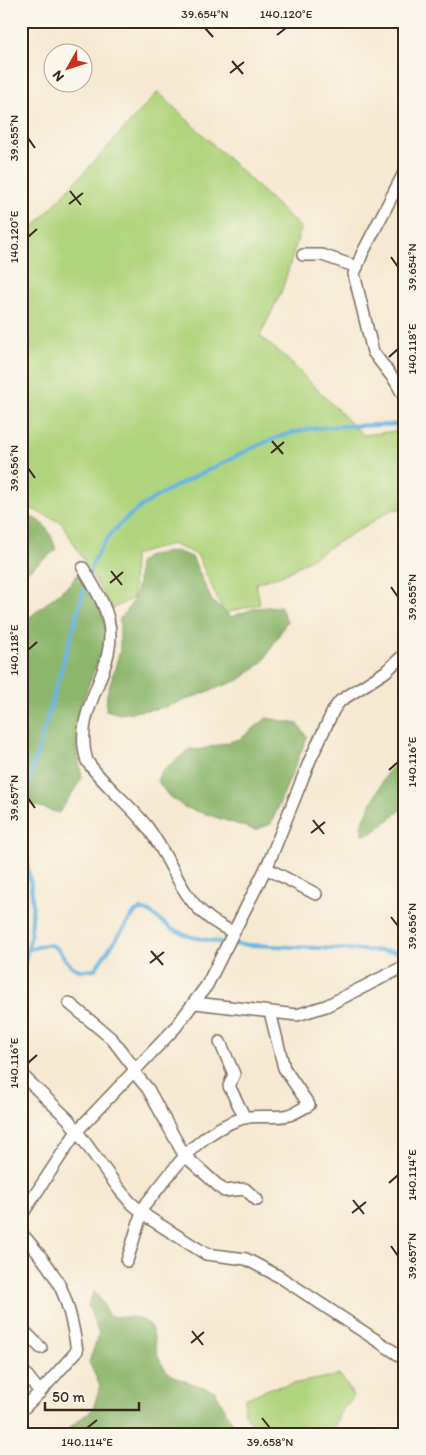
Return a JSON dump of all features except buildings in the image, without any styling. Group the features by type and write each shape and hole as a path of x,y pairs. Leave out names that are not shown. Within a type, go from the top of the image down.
{"street":[{"path":"405,171 354,274 373,352 396,382 405,398"},
{"path":"303,255 322,255 357,267"},
{"path":"83,568 107,613 110,634 103,668 84,720 84,752 87,761 149,830 187,897 229,941"},
{"path":"21,1216 77,1131 175,1028 194,1003 229,941 266,868 334,709 340,701 385,672 405,654"},
{"path":"266,868 316,894"},
{"path":"194,1003 297,1015 326,1006 405,966"},
{"path":"69,1003 112,1039 148,1089 184,1155 224,1191 245,1189 257,1200"},
{"path":"127,1261 141,1212 190,1148 217,1130 245,1118 287,1115 310,1105 284,1068 270,1012"},
{"path":"220,1042 234,1074 229,1086 245,1118"},
{"path":"21,1074 77,1131 119,1189 141,1212 171,1234 206,1254 246,1259 280,1276 405,1359"},
{"path":"21,1233 46,1261 66,1296 77,1351 21,1411"},
{"path":"21,1328 42,1348"},
{"path":"21,1368 40,1392"}],"green space":[{"path":"158,92 301,228 282,290 260,336 287,359 363,435 405,430 405,509 393,509 287,573 256,583 260,604 224,613 197,554 171,544 134,555 133,598 112,609 62,523 21,504 21,241"},
{"path":"21,513 40,522 48,530 56,550 21,576"},
{"path":"175,551 192,557 212,601 231,617 256,608 280,606 287,621 263,662 239,680 166,707 120,714 106,710 107,694 120,651 120,619 132,603 138,584 139,562 148,556"},
{"path":"78,574 103,615 106,638 77,716 77,749 82,778 59,813 21,801 21,617 25,621 71,583"},
{"path":"267,718 298,724 307,737 271,824 255,830 184,807 167,794 157,780 162,771 190,749 199,750 240,739"},
{"path":"405,754 405,807 372,833 363,835 361,825 387,773"},
{"path":"94,1291 109,1317 129,1317 142,1320 149,1325 161,1362 169,1373 215,1391 238,1434 67,1434 69,1428 93,1409 100,1386 89,1362 99,1334 88,1305"},
{"path":"340,1375 354,1396 339,1414 332,1434 257,1434 244,1411 245,1399 271,1388"}],"waterway":[{"path":"89,573 98,552 125,519 160,495 252,448 298,431 322,427 405,424"},
{"path":"21,974 27,955 32,925 32,895 22,832 23,808 87,580"},
{"path":"30,949 49,945 55,947 66,961 76,969 95,969 135,912 141,910 148,911 172,929 192,937 228,944 405,952"}]}
